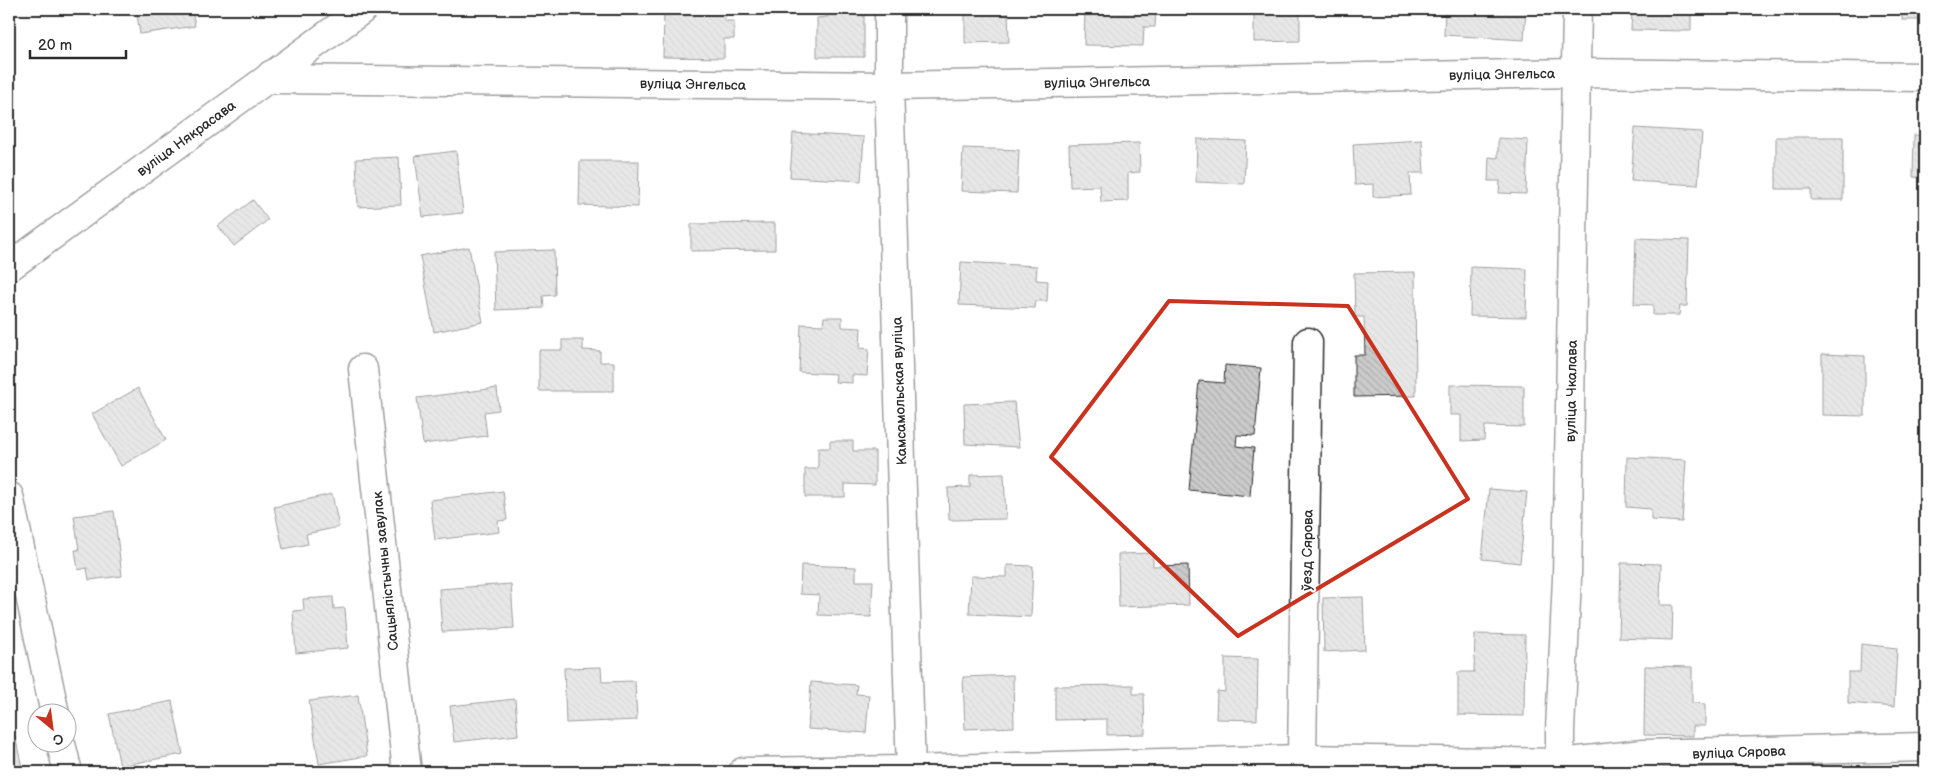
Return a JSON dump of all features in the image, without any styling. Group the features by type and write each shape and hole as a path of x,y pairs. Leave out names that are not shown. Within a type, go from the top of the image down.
{"street":[{"name":"вуліца Някрасава","path":"9,267 363,9"},
{"name":"Камсамольская вуліца","path":"889,9 889,86 912,771"},
{"name":"вуліца Чкалава","path":"1560,768 1567,578 1577,9"},
{"name":"вуліца Энгельса","path":"271,75 275,79 889,86 1577,73 1925,78"},
{"name":"ўезд Сярова","path":"1302,759 1308,342"},
{"name":"Сацыялістычны завулак","path":"363,369 407,772"},
{"path":"9,496 53,704"},
{"name":"вуліца Сярова","path":"743,772 912,771 1302,759 1560,768 1643,754 1925,747"},
{"path":"64,754 68,772"}],"highlighted area":[{"path":"1169,301 1348,306 1468,499 1238,636 1051,457"}],"building":[{"path":"136,9 192,9 195,26 140,34"},
{"path":"664,9 725,9 725,21 734,21 734,39 724,39 724,58 663,57"},
{"path":"827,9 864,9 864,57 817,57 817,18 827,17"},
{"path":"965,9 1008,9 1009,42 965,43"},
{"path":"1085,9 1156,9 1155,27 1144,27 1143,46 1084,45"},
{"path":"1265,9 1300,9 1300,41 1254,42 1254,13 1265,13"},
{"path":"1445,9 1526,9 1524,40 1444,35"},
{"path":"1632,9 1691,9 1691,31 1631,30"},
{"path":"1902,9 1925,9 1925,20 1902,20"},
{"path":"1635,128 1702,132 1698,185 1631,181"},
{"path":"793,133 864,137 861,181 790,177"},
{"path":"1914,135 1925,136 1925,178 1913,177"},
{"path":"1776,137 1843,137 1843,200 1811,200 1811,189 1776,189"},
{"path":"1498,138 1528,140 1526,194 1499,193 1500,181 1488,181 1489,157 1498,158"},
{"path":"1197,139 1246,141 1244,184 1196,182"},
{"path":"1422,140 1424,173 1410,173 1411,195 1373,197 1373,184 1355,185 1353,144"},
{"path":"1139,143 1140,172 1128,173 1128,201 1101,202 1100,186 1070,187 1069,145"},
{"path":"963,148 1019,150 1017,193 961,191"},
{"path":"456,151 463,213 423,217 415,156"},
{"path":"399,157 401,205 358,207 356,159"},
{"path":"580,161 639,161 638,207 579,205"},
{"path":"253,200 268,220 234,246 218,226"},
{"path":"775,223 775,250 691,251 691,224"},
{"path":"1636,238 1689,240 1687,306 1680,306 1679,315 1653,315 1653,305 1634,304"},
{"path":"469,247 483,322 434,332 420,256"},
{"path":"554,250 555,295 543,296 544,308 496,310 494,252"},
{"path":"961,262 1037,266 1036,280 1048,281 1047,301 1036,301 1035,308 959,305"},
{"path":"1471,267 1527,269 1526,317 1470,316"},
{"path":"1415,272 1416,396 1354,397 1354,355 1365,355 1364,317 1355,317 1354,273"},
{"path":"824,317 842,317 842,327 861,328 860,348 869,349 867,376 852,375 852,383 835,382 836,374 799,372 801,324 823,325"},
{"path":"562,340 583,340 583,350 600,351 600,362 614,362 614,391 539,391 539,350 562,350"},
{"path":"1822,354 1865,356 1865,416 1822,415"},
{"path":"1225,365 1261,368 1255,436 1237,435 1236,446 1254,448 1250,496 1189,490 1199,381 1224,383"},
{"path":"1450,385 1524,386 1524,427 1485,426 1484,440 1461,441 1461,415 1450,415"},
{"path":"138,388 166,440 121,466 92,414"},
{"path":"497,388 499,410 484,412 487,436 423,444 417,398"},
{"path":"1014,402 1019,447 965,444 964,404"},
{"path":"830,441 853,441 853,451 875,451 875,485 845,484 845,497 805,497 805,469 818,469 818,448 830,448"},
{"path":"1627,457 1686,460 1682,522 1651,520 1651,509 1626,507"},
{"path":"1004,474 1006,519 949,520 948,488 970,487 970,475"},
{"path":"1489,489 1527,492 1520,563 1482,559"},
{"path":"503,491 507,520 498,521 499,532 435,540 430,500"},
{"path":"332,494 339,527 306,534 308,544 283,549 274,507"},
{"path":"114,511 122,576 89,580 87,568 78,570 75,550 79,550 74,516"},
{"path":"1153,553 1153,566 1188,565 1189,605 1119,607 1118,554"},
{"path":"1621,563 1661,564 1660,605 1673,605 1672,640 1619,638"},
{"path":"801,565 856,567 856,581 873,581 871,617 818,615 819,595 800,594"},
{"path":"1007,565 1033,566 1031,617 969,614 971,576 1007,577"},
{"path":"511,584 514,628 442,632 439,589"},
{"path":"333,597 334,609 345,608 348,648 296,653 293,611 304,610 303,599"},
{"path":"1363,597 1365,650 1324,652 1323,598"},
{"path":"1475,634 1525,635 1524,716 1458,715 1458,672 1474,672"},
{"path":"1861,644 1897,648 1894,707 1848,703 1848,672 1860,672"},
{"path":"1225,658 1258,659 1257,720 1216,719 1217,691 1225,692"},
{"path":"1645,666 1692,667 1692,703 1705,704 1705,726 1693,726 1693,736 1644,735"},
{"path":"601,667 602,682 635,681 637,720 566,723 564,668"},
{"path":"1013,675 1014,727 965,729 963,677"},
{"path":"811,682 857,685 856,694 869,695 866,733 808,729"},
{"path":"1133,685 1133,694 1144,694 1145,734 1107,735 1107,719 1055,720 1055,686"},
{"path":"358,695 367,756 319,764 309,701"},
{"path":"515,699 518,735 454,742 450,706"},
{"path":"172,701 183,754 120,766 109,714"},
{"path":"9,708 23,772 9,772"}]}
